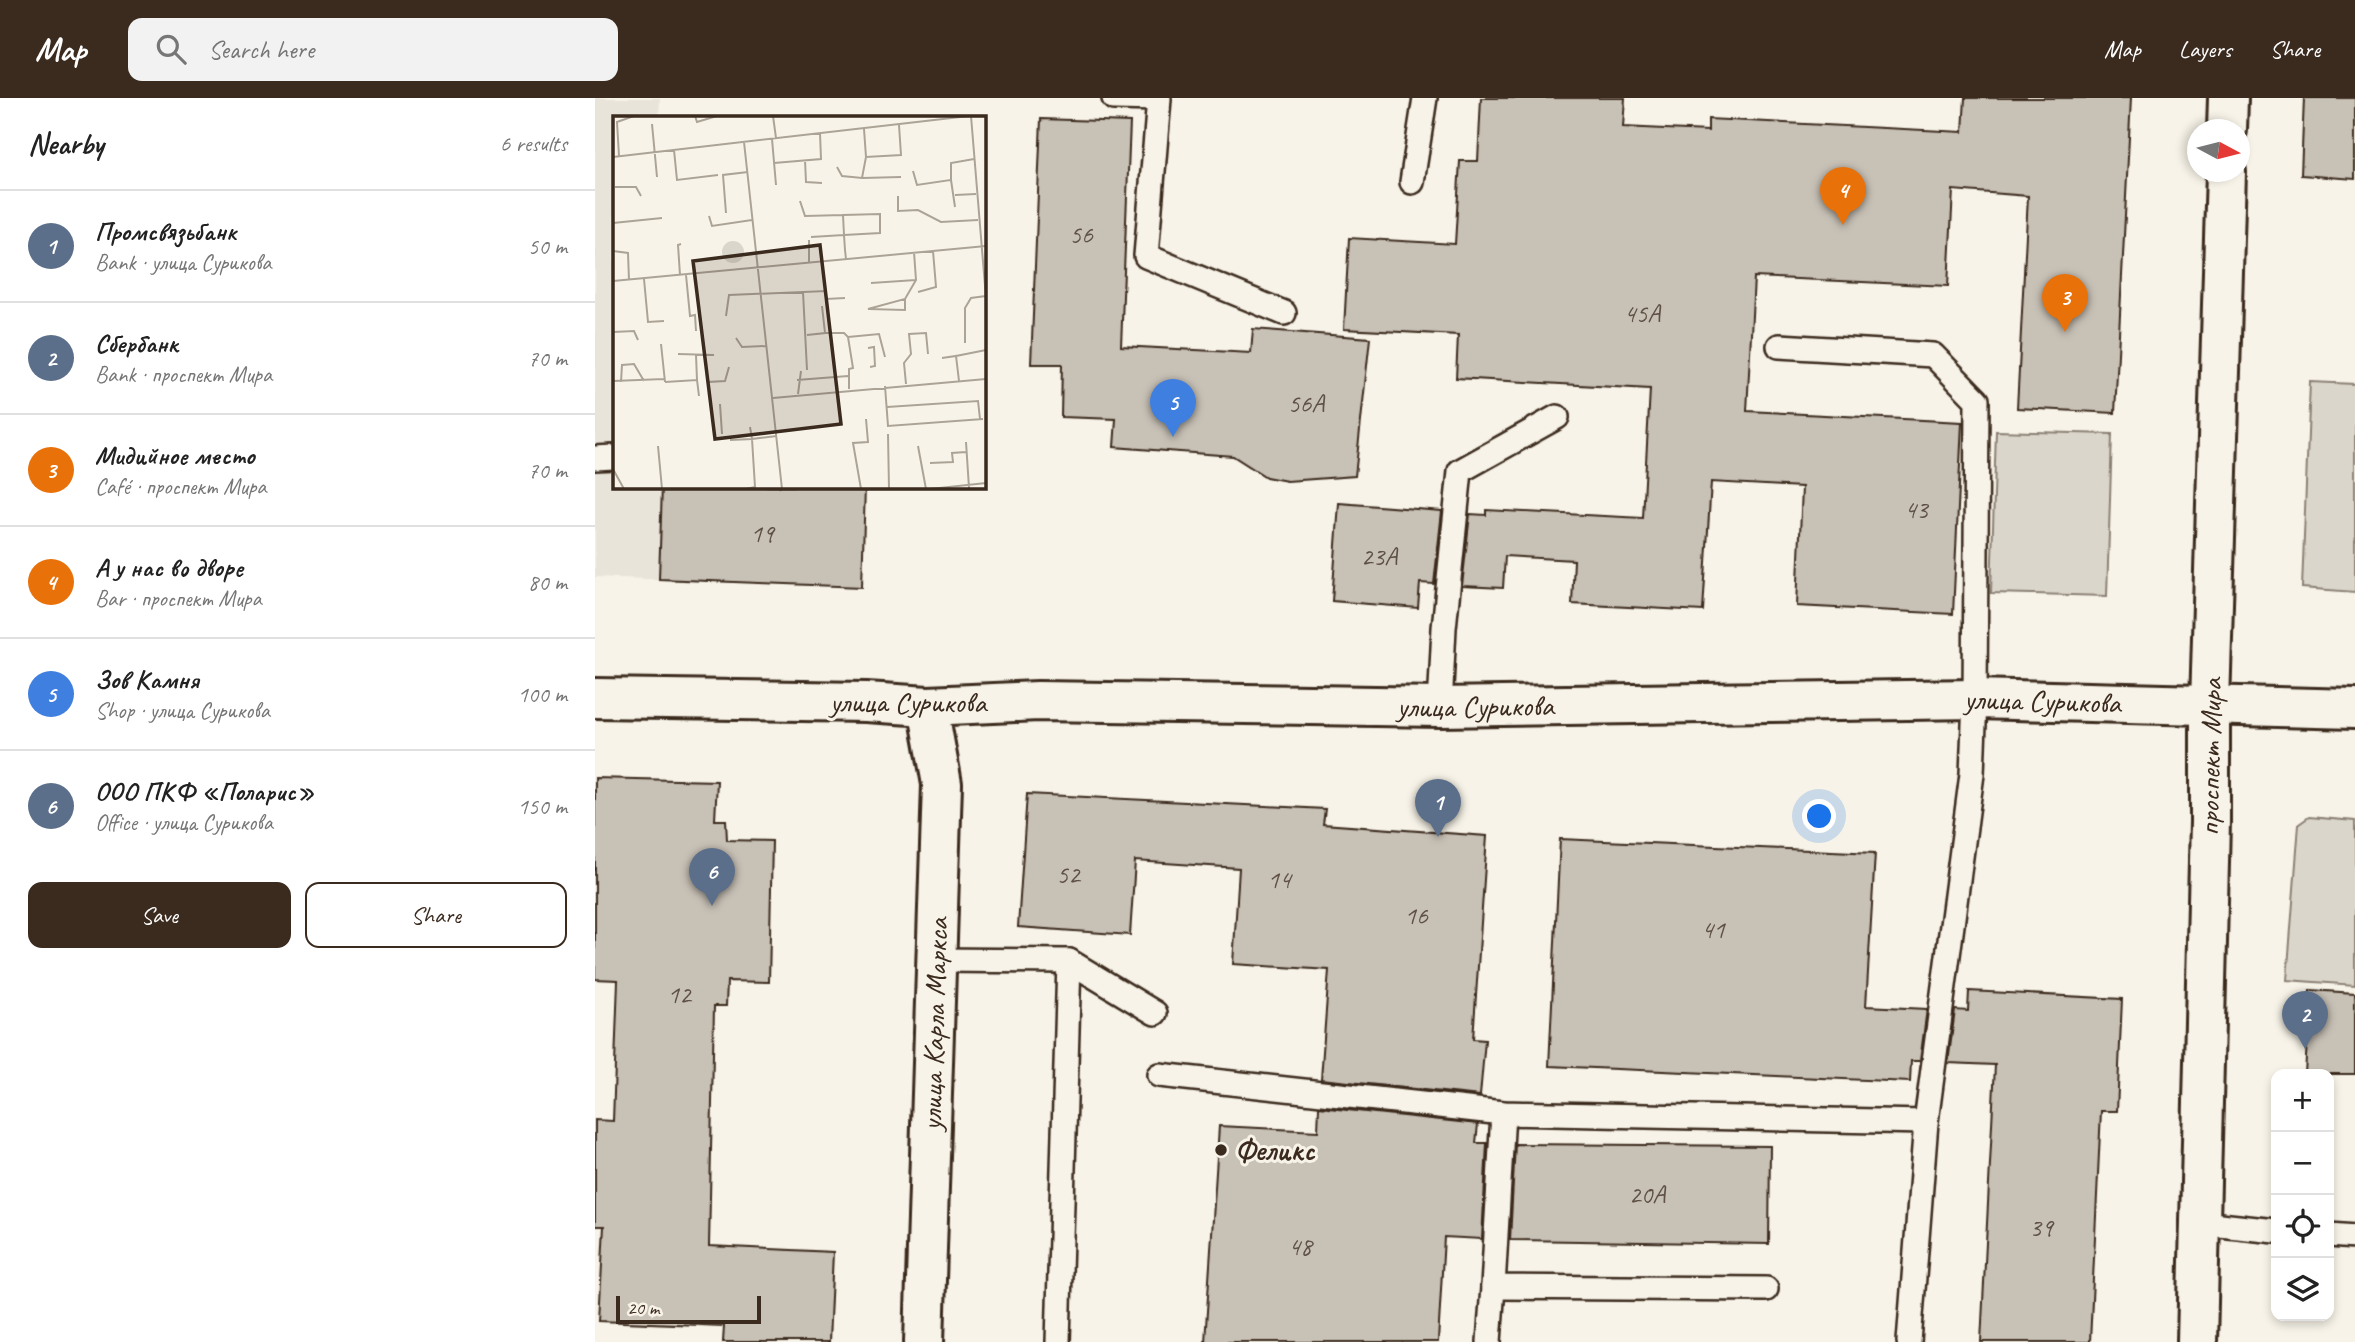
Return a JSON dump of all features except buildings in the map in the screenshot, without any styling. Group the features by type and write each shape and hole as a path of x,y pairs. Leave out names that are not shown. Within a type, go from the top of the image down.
{"main road":[{"path":"2227,119 2228,98"},
{"name":"проспект Мира","path":"2197,1342 2210,822 2210,704 2226,182"},
{"name":"улица Сурикова","path":"595,698 866,702 928,706 1038,701 1440,707 1975,699 2355,709"},
{"name":"улица Карла Маркса","path":"924,1342 942,784 928,706"}],"lane":[{"path":"1114,98 1159,99 1146,257 1284,313"},
{"path":"1412,182 1425,98"},
{"path":"1779,346 1933,355 1977,400 1972,774 1926,1122 1909,1342"},
{"path":"1440,707 1444,628 1459,471 1557,417"},
{"path":"595,458 613,457"},
{"path":"935,960 1069,961 1155,1013"},
{"path":"1058,1342 1069,961"},
{"path":"1159,1075 1503,1114 1926,1122"},
{"path":"1489,1342 1503,1114"},
{"path":"2201,1223 2271,1230"},
{"path":"2334,1235 2355,1237"},
{"path":"1493,1287 1766,1289"}],"shaded area":[{"path":"595,98 660,98 659,116 613,116 613,488 865,488 862,587 595,577"},
{"path":"2310,382 2355,384 2355,592 2302,588"},
{"path":"1996,431 2112,434 2107,596 1991,593"},
{"path":"2309,817 2355,821 2355,985 2287,980 2299,824"}],"place":[{"name":"А у нас во дворе","path":"1843,225"},
{"name":"Мидийное место","path":"2065,332"},
{"name":"Зов Камня","path":"1173,437"},
{"name":"Промсвязьбанк","path":"1438,837"},
{"name":"ООО ПКФ «Поларис»","path":"712,906"},
{"name":"Сбербанк","path":"2305,1049"},
{"name":"Феликс","path":"1221,1150"}]}
